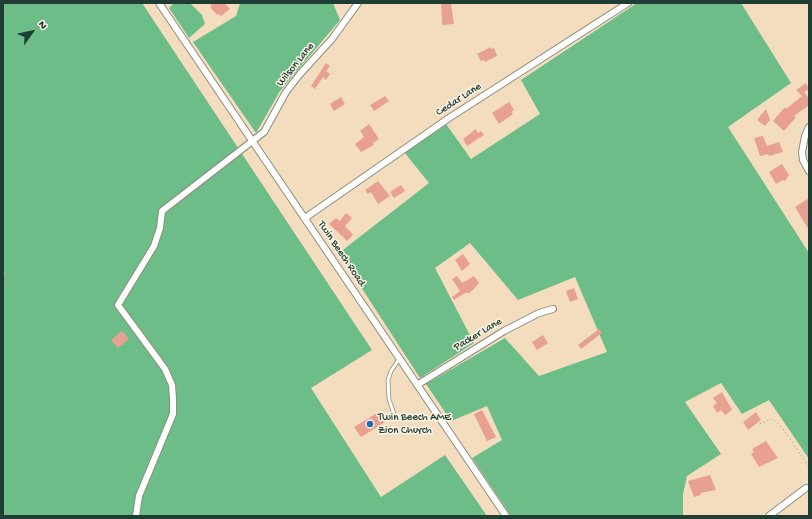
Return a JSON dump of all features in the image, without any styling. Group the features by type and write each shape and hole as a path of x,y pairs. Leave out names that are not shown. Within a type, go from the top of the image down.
{"street":[{"name":"Twin Beech Road","path":"159,3 506,516"},
{"name":"Wilson Lane","path":"136,516 139,496 173,414 172,385 165,369 118,305 154,246 160,228 162,211 264,132 286,92 300,74 332,39 358,3"},
{"name":"Cedar Lane","path":"305,218 449,118 628,3"},
{"path":"809,127 804,140 802,152 803,160 809,172"},
{"name":"Packer Lane","path":"417,385 520,323 553,309"},
{"path":"770,516 806,488"}],"lane":[{"path":"394,414 389,399 388,380 390,371 399,359"}],"path":[{"path":"760,424 770,419 774,420 783,429 809,467"}],"green space":[{"path":"3,3 142,3 372,350 311,388 381,497 445,455 487,516 3,516 3,275 5,274 3,271"},
{"path":"174,3 190,3 202,15 205,24 189,38 169,8"},
{"path":"240,3 333,3 340,20 280,91 256,133 193,42 236,16"},
{"path":"637,3 741,3 791,83 728,127 809,253 809,459 769,400 742,414 721,383 685,402 721,454 687,476 683,494 683,516 511,516 472,458 502,440 487,406 451,421 426,384 505,338 539,376 607,352 575,277 518,300 470,243 435,268 474,343 420,378 339,253 429,183 404,152 446,124 471,159 540,114 521,80"}],"building":[{"path":"209,3 224,3 230,9 221,16 219,14 217,15 210,7 212,6"},
{"path":"441,3 451,3 454,24 442,25"},
{"path":"491,47 491,49 494,48 497,56 485,62 484,60 481,61 477,54"},
{"path":"326,63 330,66 326,71 330,74 326,80 323,77 315,89 311,86"},
{"path":"806,83 809,89 804,92 809,98 809,105 794,116 796,117 784,131 773,121 785,107 786,109 802,96 796,90"},
{"path":"385,96 389,101 374,111 370,105"},
{"path":"341,97 345,104 334,111 330,104"},
{"path":"509,102 514,110 511,112 513,114 499,124 492,113"},
{"path":"766,109 770,120 765,126 757,120"},
{"path":"369,124 379,139 373,143 374,145 361,152 355,144 364,137 360,131"},
{"path":"476,129 478,133 481,131 484,135 467,146 463,139"},
{"path":"763,136 767,146 779,142 783,152 769,156 768,154 760,156 754,138"},
{"path":"782,164 789,175 785,181 783,180 776,184 769,172"},
{"path":"378,181 390,196 378,204 371,192 368,194 365,190"},
{"path":"401,185 405,191 394,198 390,192"},
{"path":"809,198 809,230 795,207"},
{"path":"346,213 352,218 345,226 353,235 347,241 329,224 336,218 340,221"},
{"path":"463,254 470,264 462,271 455,260"},
{"path":"457,276 462,283 474,276 479,283 469,293 465,293 454,300 452,297 460,291 452,279"},
{"path":"574,288 578,299 570,302 566,291"},
{"path":"599,329 602,333 581,349 578,345"},
{"path":"122,331 129,339 118,348 111,340"},
{"path":"543,335 548,343 537,350 532,342"},
{"path":"722,392 732,410 725,415 721,410 717,413 713,406 717,403 713,398"},
{"path":"482,410 496,437 487,441 474,414"},
{"name":"Twin Beech AME Zion Church","path":"379,412 385,422 361,437 354,427"},
{"path":"756,412 761,420 748,430 743,422"},
{"path":"766,441 778,458 759,467 751,454 754,452 752,449"},
{"path":"710,475 716,490 700,493 701,495 694,497 688,481"}],"place":[{"name":"Twin Beech AME Zion Church","path":"370,424"}]}
